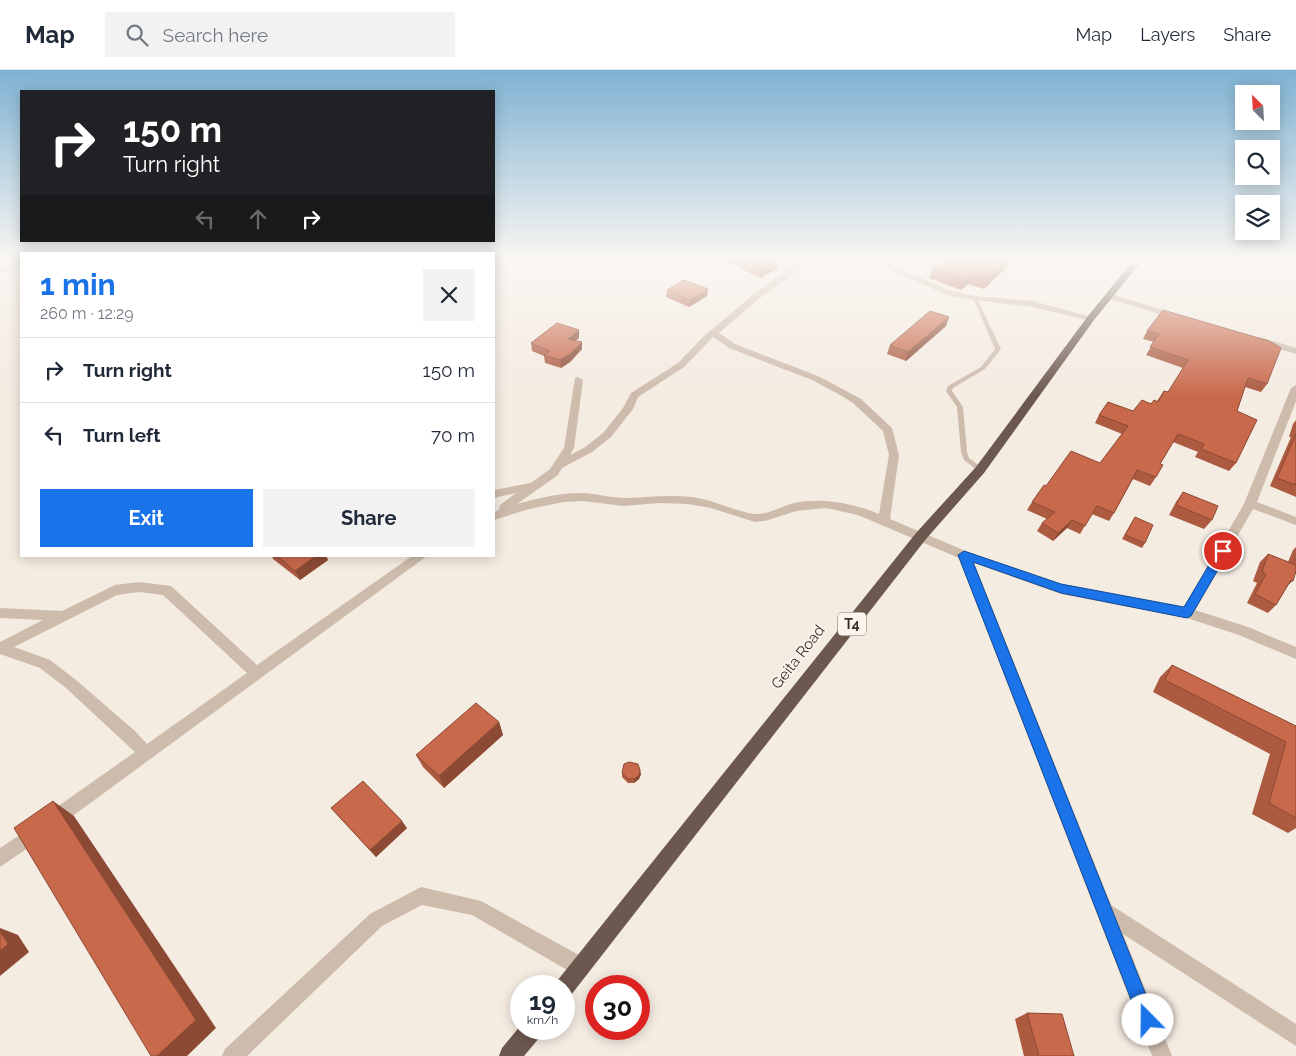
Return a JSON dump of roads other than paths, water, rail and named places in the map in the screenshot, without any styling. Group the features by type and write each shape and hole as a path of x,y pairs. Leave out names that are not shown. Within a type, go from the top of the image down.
{"highway":[{"name":"Geita Road","path":"575,975 921,536 980,470 1102,304"},
{"path":"510,1056 523,1040"}],"street":[{"path":"557,466 588,450 608,435 628,409 634,395 681,365 713,333 750,304"},
{"path":"1033,304 1091,318"},
{"path":"1136,304 1187,319"},
{"path":"713,333 732,346 815,378 858,401 888,430 894,455 884,521"},
{"path":"1254,339 1296,351"},
{"path":"495,515 554,472 569,448 578,380"},
{"path":"1187,613 1250,504 1296,388"},
{"path":"495,494 534,486"},
{"path":"495,516 528,505 564,498 583,497 624,502 659,499 688,500 712,504 755,518 765,517 795,507 826,504 861,511 964,555 1061,588 1187,613 1243,631 1296,653"},
{"path":"1250,504 1296,521"},
{"path":"964,555 1162,1056"},
{"path":"0,858 420,557"},
{"path":"0,648 115,590 139,587 166,590 257,674"},
{"path":"0,613 63,616"},
{"path":"0,648 45,664 71,684 146,754"},
{"path":"232,1056 376,920 421,896 475,907 581,967"},
{"path":"1104,911 1296,1036"}],"lane":[{"path":"978,304 998,349 983,368 950,387 949,391 960,407 966,459 980,470"}]}
